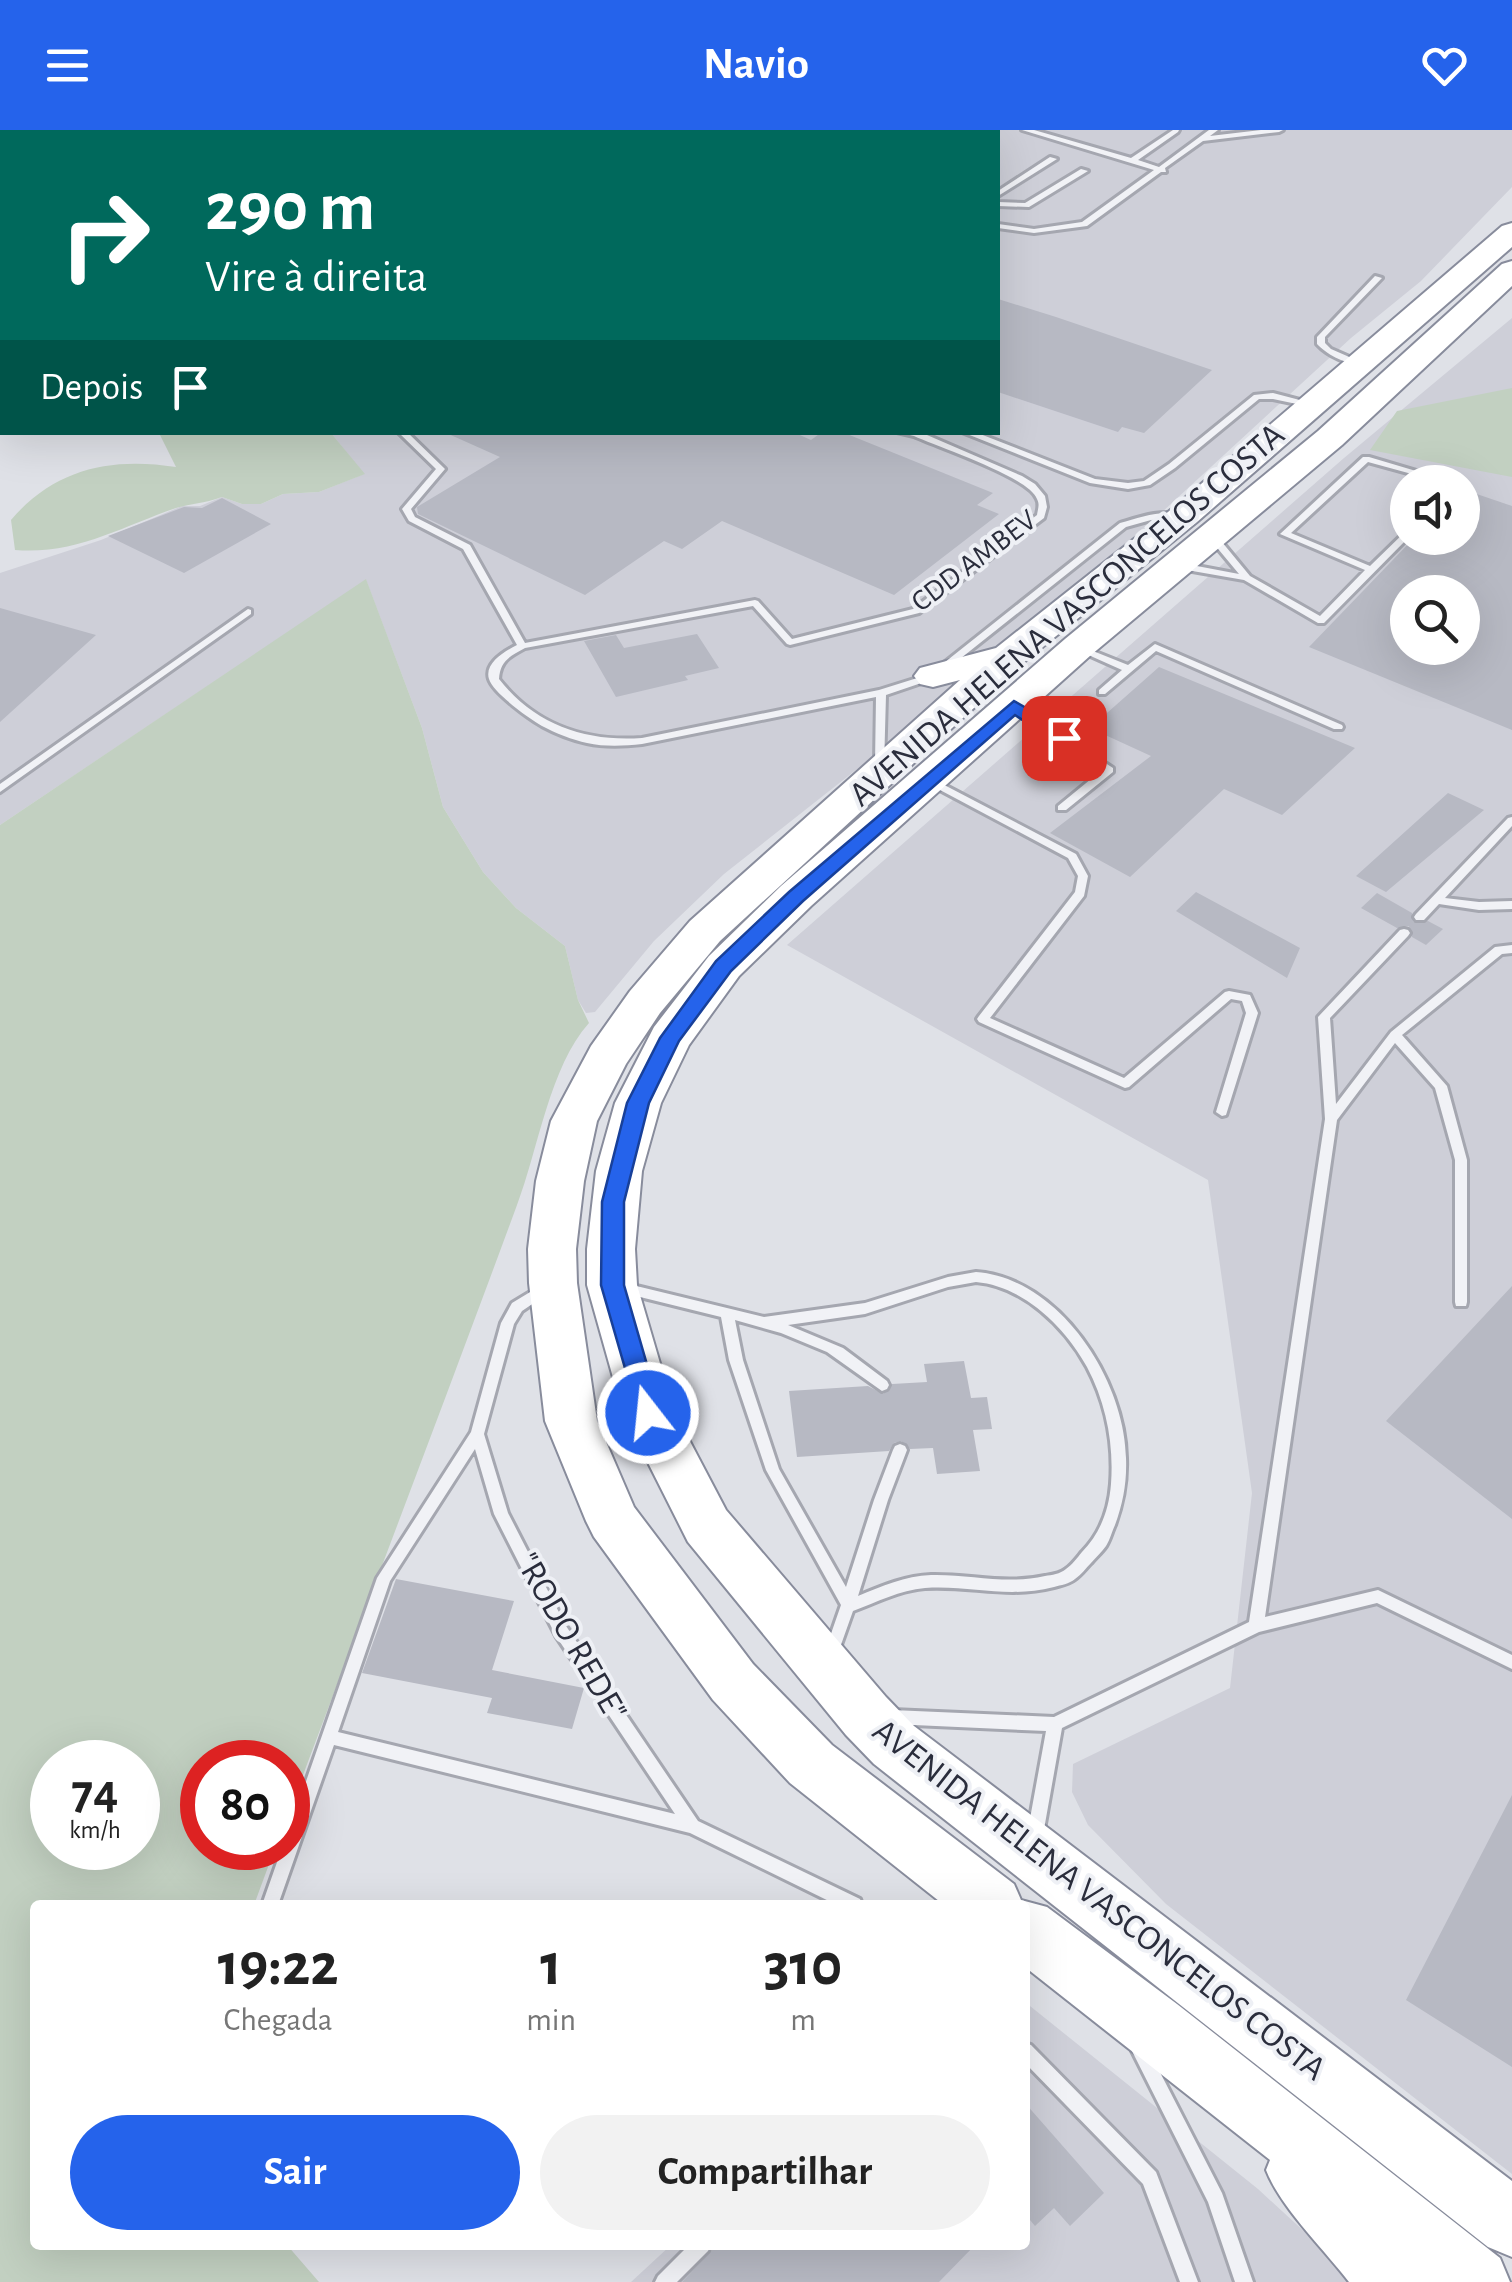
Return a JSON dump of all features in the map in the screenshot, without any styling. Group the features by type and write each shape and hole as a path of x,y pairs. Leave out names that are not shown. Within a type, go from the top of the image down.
{"highway":[{"name":"AVENIDA HELENA VASCONCELOS COSTA","path":"1512,232 1311,404 1193,540 1014,707 724,966 670,1038 638,1103 613,1202 612,1285 648,1413 707,1526 866,1716 894,1745 1512,2223"},
{"name":"AVENIDA HELENA VASCONCELOS COSTA","path":"986,1900 811,1764 733,1682 613,1521 572,1421 553,1283 552,1250 570,1136 607,1057 645,1002 705,932 1012,654 1193,540 1330,438 1512,270"},
{"path":"933,676 1012,654"},
{"name":"AVENIDA HELENA VASCONCELOS COSTA","path":"1040,1946 1132,2008 1476,2282"},
{"path":"1132,2008 1330,2202 1392,2282"}],"lane":[{"path":"1026,130 1162,170"},
{"path":"1000,226 1034,231 1084,224 1214,130"},
{"path":"1202,139 1279,130"},
{"path":"1132,161 1176,131"},
{"path":"1000,193 1053,159"},
{"path":"1000,204 1026,205 1084,172"},
{"path":"1359,362 1328,351 1320,344 1321,337 1378,278"},
{"path":"974,435 1092,481 1128,486 1147,483 1172,466 1256,398 1273,396 1311,404"},
{"path":"405,435 441,469 406,509 412,519 468,546 522,646 503,654 494,667 494,680 547,725 588,740 642,741 881,693 933,676 1124,525 1150,517 1321,621 1390,550"},
{"name":"CDD AMBEV","path":"522,646 755,603 790,642 916,611 1042,516 1044,506 1041,495 1025,481 918,435"},
{"path":"1370,569 1285,534 1366,458 1390,465"},
{"path":"1193,540 1247,578"},
{"path":"0,789 248,612"},
{"path":"1102,692 1155,647 1338,727"},
{"path":"1078,648 1128,670"},
{"path":"880,775 881,693"},
{"path":"1014,707 1108,770 1062,808"},
{"path":"928,780 1072,856 1084,876 1080,893 982,1020 1126,1084 1229,995 1246,998 1252,1013 1222,1112"},
{"path":"1420,916 1512,820"},
{"path":"1436,900 1479,906 1512,905"},
{"path":"1256,1626 1330,1118 1324,1017 1404,933"},
{"path":"1330,1118 1395,1035 1499,950 1512,949"},
{"path":"1395,1035 1441,1086 1461,1160 1461,1302"},
{"path":"766,1322 877,1306 927,1288 984,1277 1013,1286 1064,1320 1082,1342 1107,1396 1122,1455 1113,1512 1102,1539 1069,1576 1022,1589 986,1589 945,1582 912,1584 849,1606"},
{"path":"272,1900 384,1578 478,1434 508,1323 517,1307 553,1283"},
{"path":"612,1285 766,1322 836,1350 882,1385"},
{"path":"727,1315 736,1360 773,1470 849,1606"},
{"name":"\"RODO REDE\"","path":"478,1434 501,1514 561,1631 692,1826"},
{"path":"825,1667 849,1606 881,1495 900,1450"},
{"path":"866,1716 1054,1724 1256,1626 1378,1596 1512,1662"},
{"path":"1031,1852 1054,1724"},
{"path":"328,1737 692,1826 844,1900"},
{"path":"1132,2008 1216,2199 1244,2282"},
{"path":"1030,2056 1150,2178 1189,2282"},
{"path":"664,2282 697,2250"}],"shaded area":[{"path":"1000,130 1512,130 1512,187 1421,281 1351,338 1161,513 909,728 724,874 654,941 595,1012 586,1013 578,1000 565,946 516,908 483,872 443,807 422,728 366,580 0,825 0,573 101,540 182,506 200,506 222,497 242,504 261,504 283,494 319,492 364,474 333,435 1000,435"},
{"path":"1512,318 1512,2174 1166,1904 1088,1825 1072,1792 1073,1764 1230,1688 1252,1493 1208,1180 787,945 1344,458"},
{"path":"1030,2006 1258,2189 1359,2282 631,2282 666,2250 1030,2250"}],"green space":[{"path":"1512,388 1512,477 1480,471 1480,465 1449,465 1370,450 1397,411"},
{"path":"160,435 333,435 365,474 319,492 283,494 261,504 242,504 222,497 176,508 78,544 15,550 11,520 46,488 86,470 107,466 176,467"},
{"path":"366,579 422,728 443,807 483,872 516,908 565,946 578,1000 589,1023 564,1062 555,1085 517,1205 310,1756 310,1740 180,1740 180,1870 267,1870 256,1900 30,1900 30,2250 291,2250 319,2282 0,2282 0,825"}],"building":[{"path":"1000,300 1212,370 1144,433 1122,427 1118,432 1000,393"},
{"path":"451,435 800,435 811,440 818,435 849,435 993,493 977,505 999,514 894,595 722,521 682,549 664,541 585,595 418,514 417,507 500,457"},
{"path":"1480,495 1512,506 1512,730 1309,647 1398,555 1480,555"},
{"path":"222,498 271,524 184,573 108,536 184,507 202,508"},
{"path":"0,608 96,635 0,722"},
{"path":"697,634 719,668 685,676 688,680 616,697 584,641 616,635 624,648"},
{"path":"1159,667 1355,748 1282,815 1224,789 1130,877 1050,833 1151,756 1090,728"},
{"path":"1448,793 1484,810 1386,892 1356,876"},
{"path":"1196,892 1300,948 1287,978 1176,911"},
{"path":"1377,893 1412,913 1413,922 1428,921 1443,929 1426,945 1412,937 1409,926 1397,928 1361,908"},
{"path":"1512,1286 1512,1519 1386,1421"},
{"path":"964,1361 971,1398 987,1397 992,1429 973,1430 980,1471 937,1474 933,1448 910,1449 901,1441 889,1451 797,1457 789,1391 868,1386 883,1394 892,1384 927,1382 924,1364"},
{"path":"396,1579 514,1601 492,1670 584,1688 572,1729 487,1713 492,1698 362,1673"},
{"path":"1512,1795 1512,2067 1406,2000"},
{"path":"1030,2109 1104,2193 1070,2226 1054,2208 1035,2226 1030,2220"},
{"path":"712,2250 970,2250 939,2282 682,2282"}],"route":[{"path":"648,1413 612,1285 610,1250 613,1202 638,1103 670,1038 724,966 796,896 1014,707 1064,738"}]}
